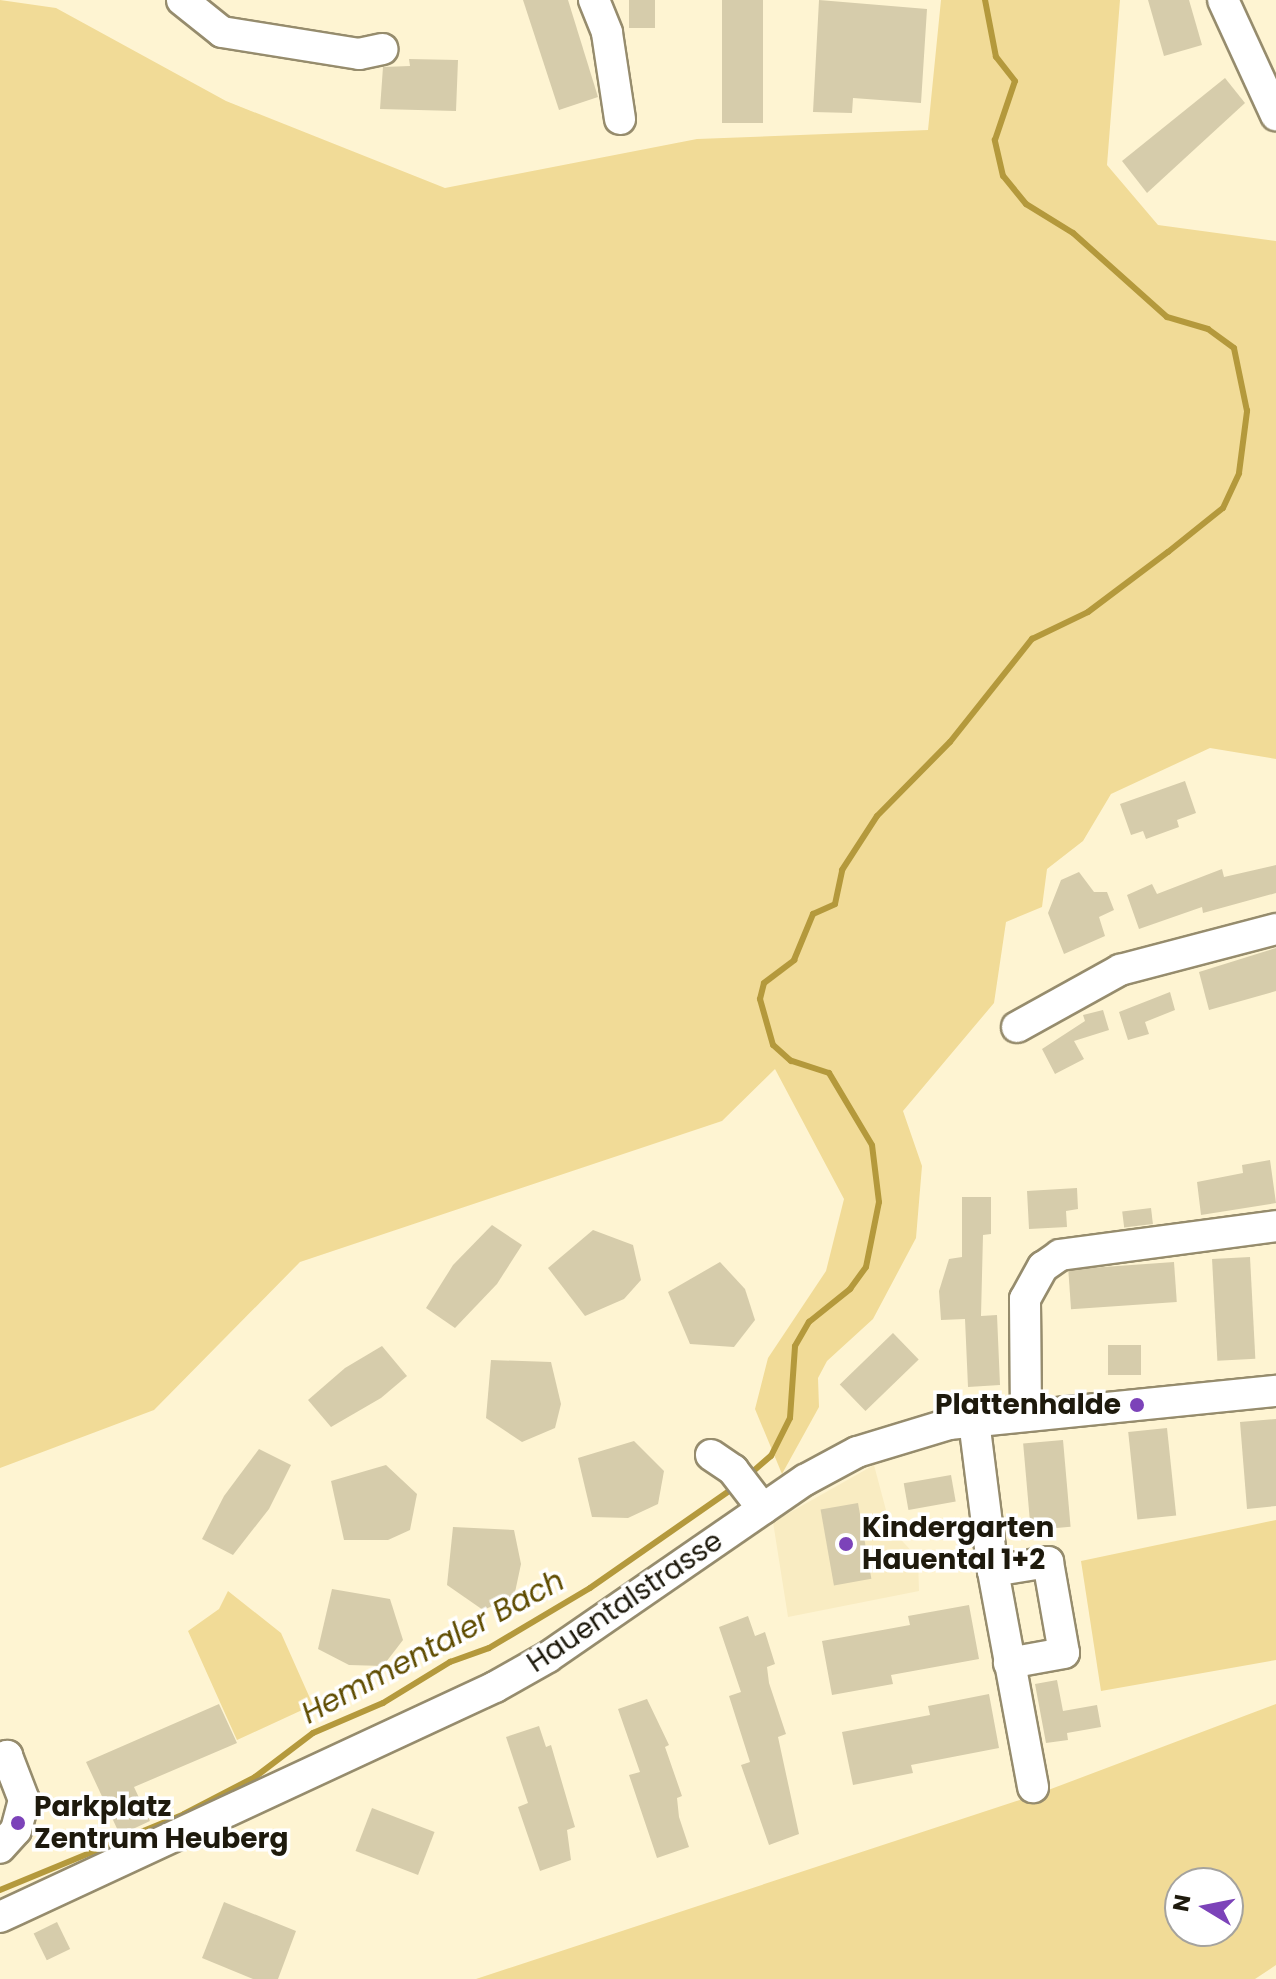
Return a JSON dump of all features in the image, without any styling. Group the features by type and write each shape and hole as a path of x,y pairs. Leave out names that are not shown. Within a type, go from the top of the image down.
{"street":[{"path":"182,0 222,32 359,54 382,49"},
{"path":"594,0 607,33 620,119"},
{"path":"1223,0 1276,115"},
{"path":"1017,1027 1120,970 1276,929"},
{"path":"1026,1416 1025,1299 1043,1267 1060,1255 1276,1226"},
{"name":"Hauentalstrasse","path":"0,1917 495,1687 548,1657 763,1509 857,1452 928,1428 974,1421 1276,1391"},
{"path":"974,1421 993,1571 1033,1787"},
{"path":"711,1455 733,1470 763,1509"},
{"path":"993,1571 1048,1562 1064,1653 1009,1663"},
{"path":"0,1761 7,1756 24,1800 16,1830 0,1848"}],"shaded area":[{"path":"0,0 56,8 226,101 445,188 697,139 928,130 941,0 1120,0 1107,165 1158,225 1276,241 1276,759 1210,748 1111,794 1083,841 1047,869 1042,907 1006,922 994,1003 903,1111 922,1166 916,1238 873,1319 827,1361 818,1378 819,1407 782,1474 755,1409 768,1358 826,1271 844,1199 775,1069 722,1121 300,1262 154,1410 0,1468"},
{"path":"874,1465 891,1529 918,1558 919,1591 788,1617 773,1522"},
{"path":"1276,1520 1276,1660 1101,1691 1081,1561"},
{"path":"228,1591 281,1633 313,1705 237,1740 188,1631 219,1609"},
{"path":"1276,1704 1276,1965 1255,1979 476,1979 1035,1795"}],"building":[{"path":"523,0 568,0 598,97 559,110"},
{"path":"629,0 655,0 655,28 629,28"},
{"path":"722,0 763,0 763,123 722,123"},
{"path":"819,0 927,9 921,103 853,98 852,113 813,112"},
{"path":"1148,0 1189,0 1202,45 1164,56"},
{"path":"409,59 458,60 456,111 380,109 383,67 410,66"},
{"path":"1225,78 1245,103 1147,193 1122,161"},
{"path":"1185,781 1196,813 1177,820 1179,827 1146,839 1143,831 1131,835 1120,804"},
{"path":"1276,865 1276,893 1203,913 1202,907 1139,929 1127,895 1152,884 1157,894 1222,869 1224,877"},
{"path":"1079,872 1094,892 1107,892 1114,910 1099,917 1105,936 1064,954 1048,913 1061,880"},
{"path":"1276,948 1276,991 1209,1010 1199,972"},
{"path":"1170,992 1175,1010 1145,1022 1149,1034 1128,1040 1119,1012"},
{"path":"1103,1010 1109,1030 1074,1041 1084,1059 1055,1074 1042,1049 1085,1021 1083,1015"},
{"path":"1270,1160 1276,1203 1201,1215 1197,1182 1243,1173 1242,1165"},
{"path":"1077,1188 1078,1209 1066,1211 1067,1227 1029,1229 1027,1191"},
{"path":"962,1197 991,1197 991,1234 983,1235 981,1316 997,1315 1000,1385 968,1387 965,1319 941,1320 939,1291 949,1259 962,1257"},
{"path":"1151,1208 1153,1224 1124,1227 1122,1212"},
{"path":"492,1225 522,1245 497,1284 455,1328 426,1308 453,1265"},
{"path":"593,1230 633,1245 641,1280 624,1299 585,1316 548,1268"},
{"path":"1250,1257 1255,1359 1217,1361 1212,1259"},
{"path":"720,1262 745,1289 755,1320 734,1347 690,1344 668,1292"},
{"path":"1174,1262 1177,1302 1071,1309 1068,1269"},
{"path":"893,1333 919,1360 865,1411 840,1384"},
{"path":"1108,1345 1141,1345 1141,1375 1108,1375"},
{"path":"382,1346 407,1376 381,1398 331,1427 308,1400 345,1368"},
{"path":"491,1360 551,1362 561,1404 555,1428 522,1442 486,1418"},
{"path":"1276,1419 1276,1506 1247,1509 1240,1422"},
{"path":"1167,1428 1176,1516 1137,1520 1128,1432"},
{"path":"1063,1440 1071,1527 1031,1530 1023,1443"},
{"path":"634,1441 664,1471 658,1504 628,1518 592,1517 578,1458"},
{"path":"259,1449 291,1465 269,1509 233,1555 202,1539 224,1496"},
{"path":"386,1465 417,1494 410,1530 388,1540 344,1540 331,1481"},
{"path":"951,1475 956,1502 908,1510 904,1483"},
{"name":"Kindergarten Hauental 1+2","path":"858,1503 871,1579 834,1585 821,1510"},
{"path":"453,1527 514,1530 521,1564 514,1597 483,1610 447,1585"},
{"path":"332,1589 390,1599 403,1640 383,1666 349,1665 318,1649"},
{"path":"969,1605 979,1659 891,1675 893,1684 832,1695 822,1641 910,1625 908,1616"},
{"path":"748,1616 755,1636 765,1632 775,1664 767,1667 769,1683 786,1734 778,1737 799,1834 769,1845 741,1765 750,1762 729,1696 741,1692 719,1627"},
{"path":"1057,1680 1063,1711 1097,1705 1101,1727 1067,1733 1068,1740 1046,1743 1035,1684"},
{"path":"989,1694 999,1748 911,1765 913,1773 853,1785 842,1732 930,1715 928,1706"},
{"path":"647,1699 669,1745 665,1747 682,1796 677,1798 679,1817 689,1847 657,1858 629,1775 640,1772 618,1709"},
{"path":"219,1704 237,1743 134,1787 150,1821 120,1835 86,1762"},
{"path":"539,1726 546,1747 551,1745 575,1827 567,1830 571,1860 540,1871 518,1807 528,1803 506,1737"},
{"path":"372,1808 435,1832 418,1875 356,1851"},
{"path":"224,1902 296,1931 278,1979 253,1979 202,1958"},
{"path":"57,1922 70,1949 47,1960 34,1933"}],"waterway":[{"name":"Hemmentaler Bach","path":"750,1474 771,1456 790,1418 795,1346 809,1322 850,1289 866,1267 879,1202 872,1145 829,1073 791,1061 773,1045 760,999 764,983 794,960 813,914 835,904 842,870 877,816 950,742 1032,639 1088,612 1223,508 1239,473 1247,411 1234,348 1208,329 1167,317 1073,233 1026,204 1003,176 995,140 1015,81 996,57 985,0"},
{"name":"Hemmentaler Bach","path":"0,1890 184,1814 255,1777 313,1733 383,1703 450,1662 489,1648 590,1588 735,1487"}],"place":[{"name":"Plattenhalde","path":"1137,1405"},
{"name":"Kindergarten Hauental 1+2","path":"846,1544"},
{"name":"Parkplatz Zentrum Heuberg","path":"18,1823"}]}
